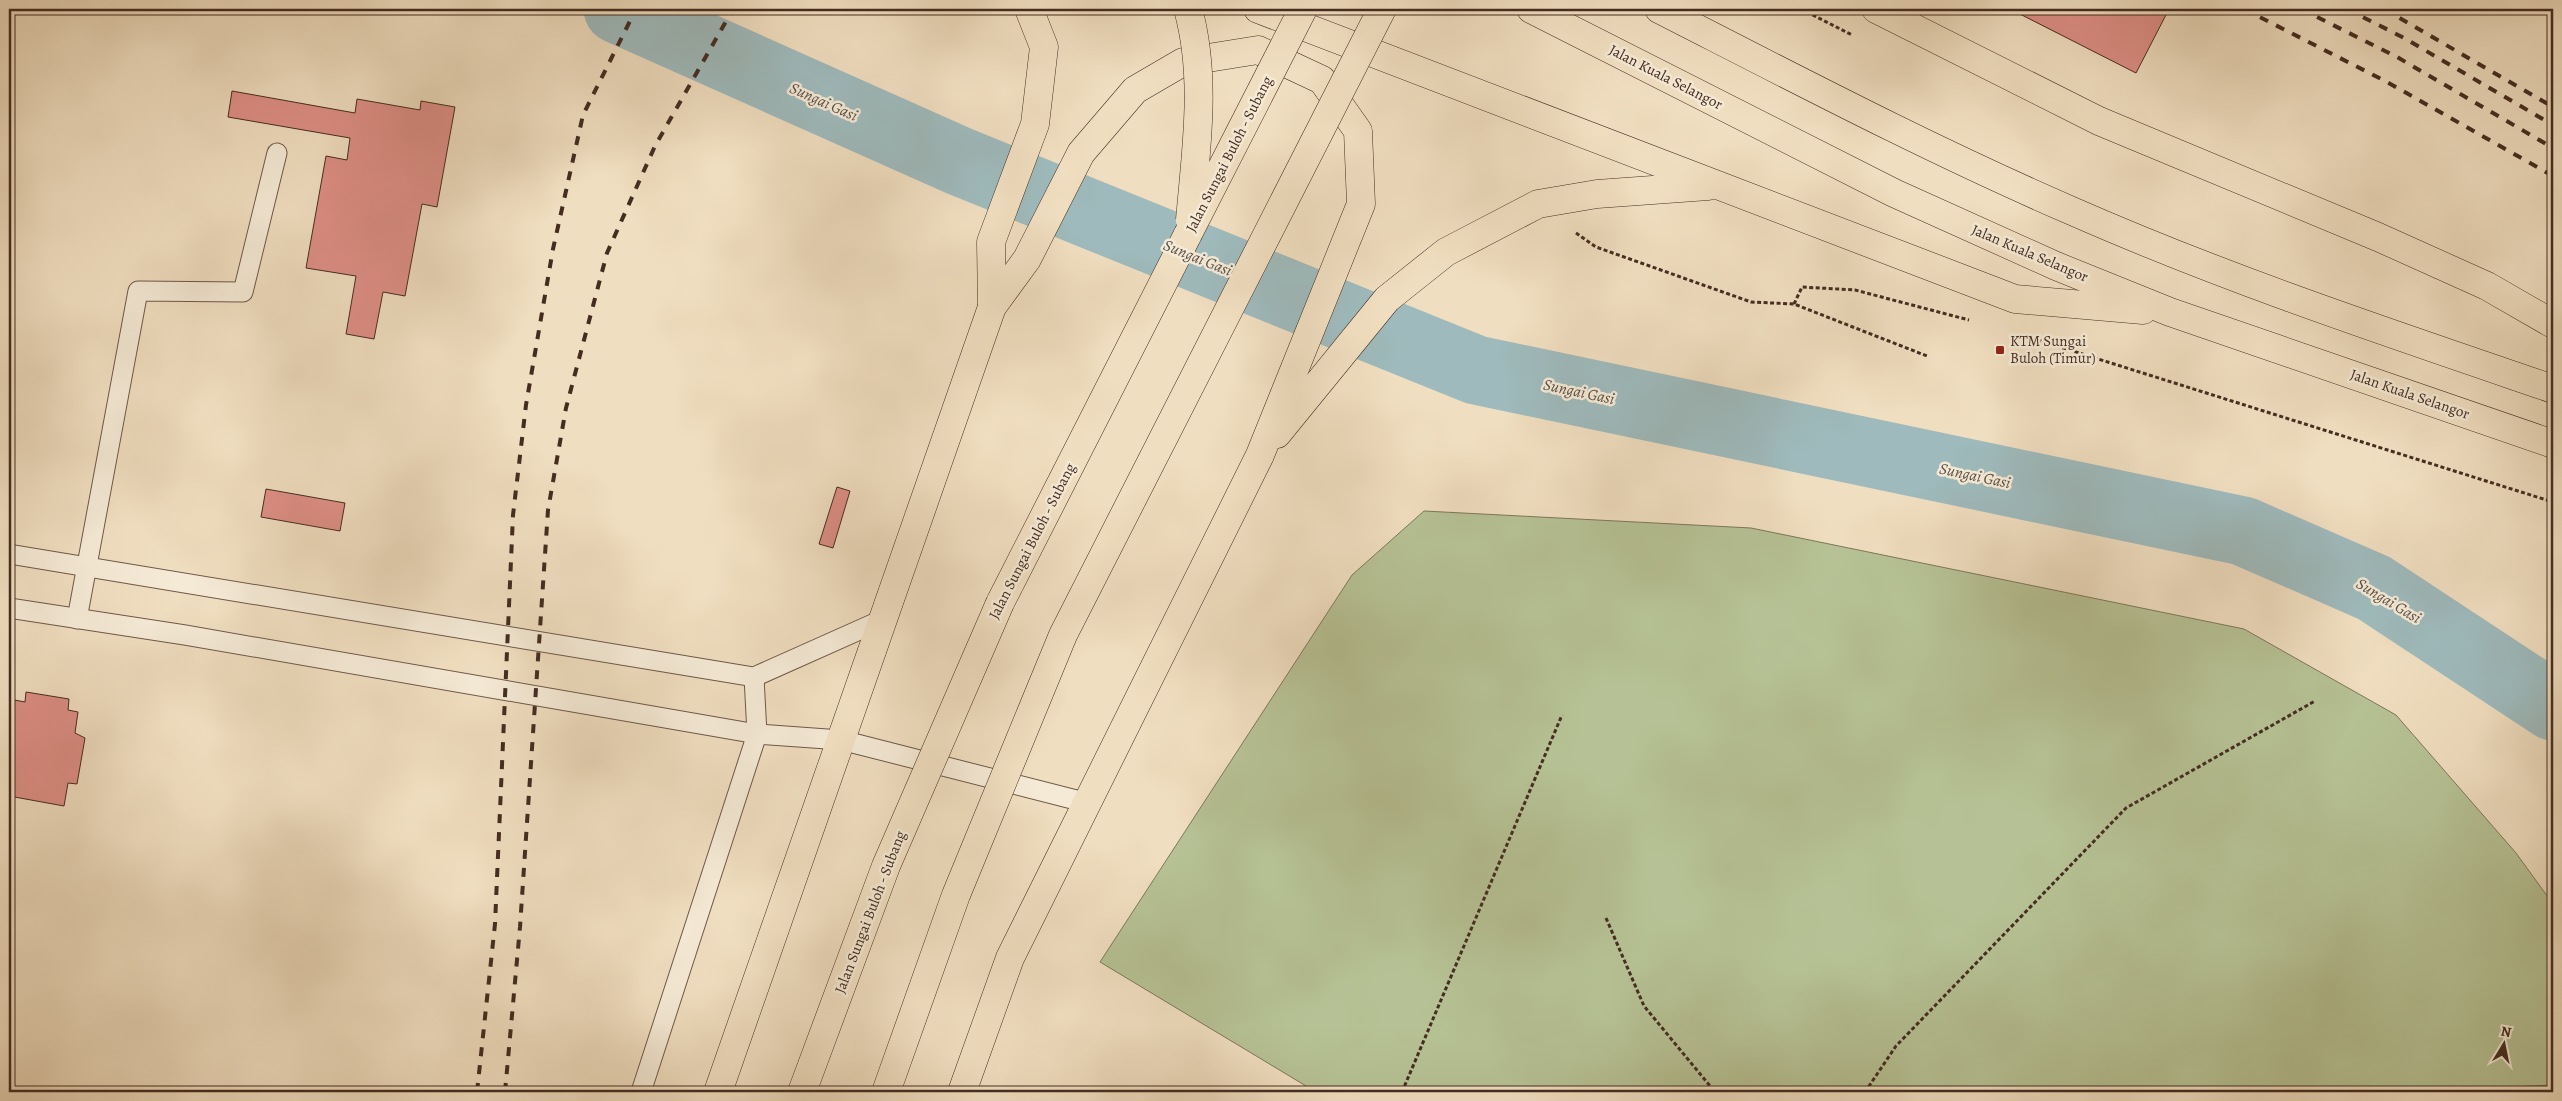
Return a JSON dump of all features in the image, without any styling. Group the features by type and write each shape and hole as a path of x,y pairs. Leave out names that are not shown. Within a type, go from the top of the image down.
{"highway":[{"path":"992,307 991,242 1035,124 1044,47 1030,9"},
{"path":"1188,9 1195,35 1199,108 1188,234"},
{"path":"1258,9 1443,78 1715,185 2015,298 2170,312"},
{"name":"Jalan Sungai Buloh - Subang","path":"802,1092 886,866 1000,603 1303,9"},
{"path":"886,1092 956,895 1063,635 1382,9"},
{"name":"Jalan Kuala Selangor","path":"1531,9 1894,193 2056,266 2170,312 2553,444"},
{"path":"1659,9 1914,140 2074,212 2312,306 2553,389"},
{"path":"1876,9 2100,121 2387,241 2487,286 2553,324"},
{"path":"718,1092 992,307 1027,259 1081,152 1135,90 1183,62 1258,50 1322,80 1358,131 1361,204 1260,455 1010,958 962,1092"},
{"path":"1260,455 1387,299 1446,252 1538,204 1597,194 1715,185"}],"lane":[{"path":"77,619 138,291 243,292 277,154"},
{"path":"9,554 754,678 884,619"},
{"path":"9,608 185,635 756,734 842,740 1088,802"},
{"path":"642,1092 756,734 754,678"}],"path":[{"path":"1538,204 1596,247 1751,302 1794,304 1927,356"},
{"path":"1794,304 1802,287 1855,290 1974,322"},
{"path":"2020,334 2553,502"},
{"path":"1865,1092 1896,1046 2126,808 2316,701"},
{"path":"1402,1092 1562,716"},
{"path":"1606,918 1644,1006 1715,1092"}],"green space":[{"path":"1424,511 1751,528 2244,629 2396,715 2516,853 2553,904 2553,1085 2406,1092 1316,1092 1100,962 1352,575"}],"building":[{"path":"2010,9 2169,9 2136,73"},
{"path":"232,91 355,113 357,99 420,110 421,101 455,107 437,207 422,204 405,296 383,292 374,339 346,334 356,276 306,268 326,156 347,160 350,138 228,117"},
{"path":"837,487 850,491 833,548 819,544"},
{"path":"266,489 345,503 340,531 261,517"},
{"path":"26,692 69,699 68,710 78,712 75,733 85,738 77,784 68,783 64,806 9,796 14,755 9,754 9,699 25,702"}],"waterway":[{"name":"Sungai Gasi","path":"618,9 959,161 1476,370 2243,531 2374,588 2553,706"}],"railway":[{"path":"477,1092 495,924 513,515 526,405 553,249 583,115 636,9"},
{"path":"505,1092 520,927 548,510 566,408 607,253 655,146 733,9"},
{"path":"2244,9 2387,82 2553,176"},
{"path":"2301,9 2397,57 2553,148"},
{"path":"2347,9 2404,38 2553,125"},
{"path":"2384,9 2553,107"}],"place":[{"name":"KTM Sungai Buloh (Timur)","path":"2000,350"}]}
